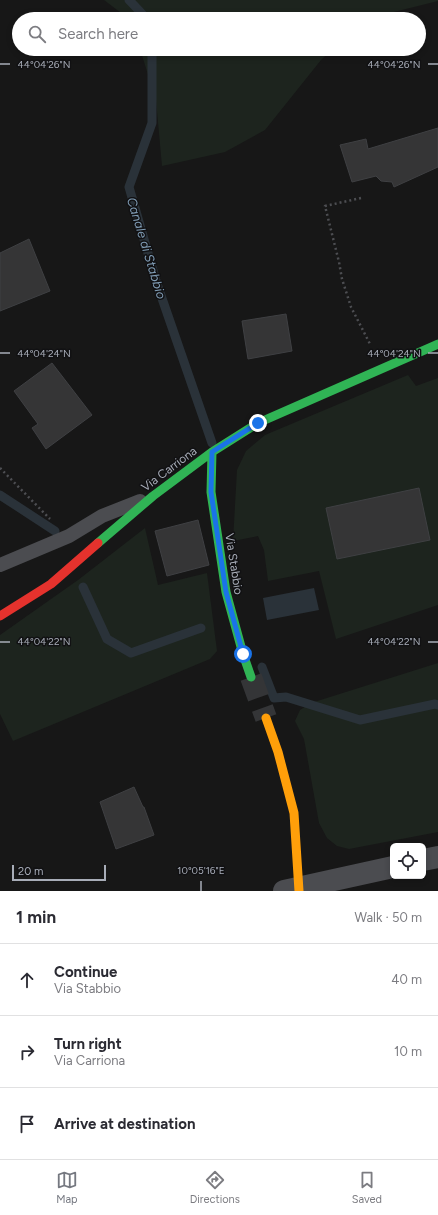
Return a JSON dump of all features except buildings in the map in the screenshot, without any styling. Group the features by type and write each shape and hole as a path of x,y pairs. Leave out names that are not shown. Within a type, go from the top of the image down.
{"main road":[{"name":"Via Carriona","path":"0,616 51,584 153,496 212,452 258,423 438,344"},
{"name":"Via Stabbio","path":"212,452 211,492 226,592 251,677"},
{"path":"266,718 278,752 294,813 294,890"}],"street":[{"path":"426,859 438,857"},
{"path":"294,890 390,868"}],"lane":[{"path":"0,564 69,536 102,516 153,496"}],"path":[{"path":"361,198 326,206 342,279 351,307 383,368"},
{"path":"0,468 69,536"}],"shaded area":[{"path":"104,0 438,0 394,12 120,12"},
{"path":"142,56 325,56 265,130 225,152 162,166 156,100"},
{"path":"408,375 416,386 438,378 438,605 336,639 319,571 268,581 264,550 258,536 233,541 237,470 246,451 265,435"},
{"path":"145,528 158,585 207,573 217,651 210,659 13,741 0,714 0,635 78,580"},
{"path":"314,588 319,610 267,620 263,598"},
{"path":"438,663 438,832 349,849 337,846 327,838 319,823 304,739 295,721 300,710 311,703"}],"waterway":[{"name":"Canale di Stabbio","path":"129,0 140,12"},
{"name":"Canale di Stabbio","path":"152,56 152,123 129,187 156,281 212,443"},
{"name":"Canale di Stabbio","path":"0,495 55,531"},
{"name":"Canale di Stabbio","path":"83,587 107,639 131,653 201,628"},
{"name":"Canale di Stabbio","path":"262,667 274,698 286,697 360,720 435,704 438,705"}],"tunnel":[{"path":"251,677 266,718"}],"traffic: fast":[{"path":"98,543 153,496 212,452 258,423 438,344"},
{"path":"212,452 211,492 226,592 251,677"}],"traffic: slow":[{"path":"266,718 278,752 294,813 299,891"}],"traffic: jam":[{"path":"0,616 51,584 98,543"}],"route":[{"path":"243,654 226,592 211,492 212,452 258,423"}]}
